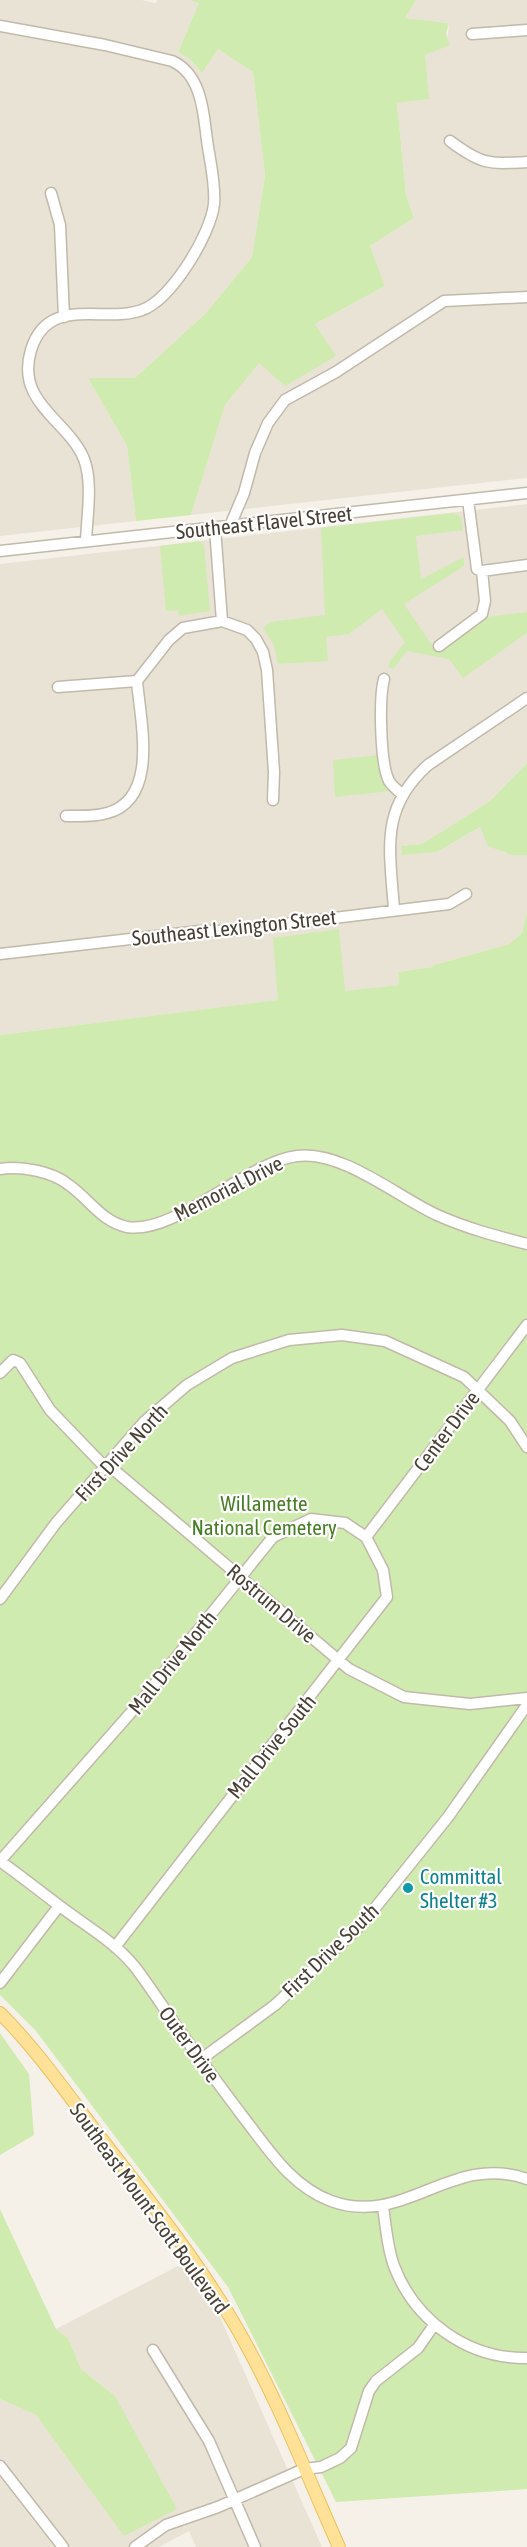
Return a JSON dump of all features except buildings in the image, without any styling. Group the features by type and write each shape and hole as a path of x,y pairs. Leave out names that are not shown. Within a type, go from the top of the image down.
{"main road":[{"name":"Southeast Mount Scott Boulevard","path":"0,2013 38,2057 189,2253 218,2297 252,2356 339,2547"}],"street":[{"path":"0,26 105,45 172,62 181,66 189,75 201,101 214,205 206,232 179,275 160,299 143,310 128,313 81,312 64,317 50,325 36,340 30,356 29,379 37,398 78,449 85,462 86,541"},
{"path":"472,34 527,30"},
{"path":"450,141 469,155 493,164 527,162"},
{"path":"51,193 60,225 64,317"},
{"path":"230,526 244,493 255,453 268,423 285,400 336,372 444,301 527,297"},
{"name":"Southeast Flavel Street","path":"0,551 527,493"},
{"path":"468,500 477,569 482,571 527,565"},
{"path":"214,528 222,621"},
{"path":"439,646 482,614 485,601 482,571"},
{"path":"66,816 109,813 130,799 142,775 144,756 137,681 168,640 183,628 222,621 247,630 256,639 263,652 267,670 274,772 273,800"},
{"path":"384,679 380,694 385,770 392,785 402,794"},
{"path":"58,687 137,681"},
{"path":"394,910 391,822 402,794 428,765 527,698"},
{"name":"Southeast Lexington Street","path":"0,954 200,931 227,931 449,904 466,894"},
{"name":"Memorial Drive","path":"0,1169 19,1168 52,1176 68,1183 101,1215 126,1227 140,1228 177,1215 277,1160 297,1156 320,1156 348,1165 409,1201 465,1227 527,1244"},
{"name":"Center Drive","path":"366,1537 527,1325"},
{"name":"First Drive North","path":"0,1599 56,1522 144,1422 187,1385 232,1358 289,1340 342,1335 385,1341 464,1377 477,1389"},
{"name":"Rostrum Drive","path":"0,1373 12,1360 20,1363 50,1410 100,1462 107,1464 349,1669 404,1697 470,1704 527,1698"},
{"path":"477,1389 510,1421 527,1447"},
{"name":"Mall Drive North","path":"0,1861 142,1700 273,1537 311,1519 345,1523 366,1537"},
{"name":"Mall Drive South","path":"115,1947 387,1598 383,1570 366,1537"},
{"name":"First Drive South","path":"200,2060 275,2005 363,1923 448,1818 527,1705"},
{"name":"Outer Drive","path":"0,1861 115,1947 134,1967 200,2060 275,2159 303,2187 330,2201 346,2205 383,2207"},
{"path":"0,1983 59,1906"},
{"path":"527,2179 512,2174 496,2173 462,2177 383,2207 388,2245 394,2266 408,2294 434,2325 450,2337 473,2349 498,2355 527,2358"},
{"path":"135,2547 166,2525 235,2499 304,2469 321,2467 340,2458 351,2448 369,2391 376,2380 418,2348 434,2325"},
{"path":"153,2350 209,2441 255,2547"},
{"path":"0,2466 63,2547"}],"shaded area":[{"path":"0,0 142,0 156,3 157,0 189,0 199,3 178,52 191,60 202,73 218,49 253,72 265,175 252,257 206,313 135,378 88,378 127,446 136,521 0,536"},
{"path":"416,0 527,0 527,478 191,515 225,405 259,362 335,356 315,324 385,286 370,246 414,218 406,195 397,103 425,55 447,40 449,23 404,18"},
{"path":"527,504 527,763 490,801 422,844 402,846 437,852 480,827 504,853 527,855 527,912 522,933 509,944 434,965 434,967 398,972 400,985 0,1035 0,564"},
{"path":"182,2264 219,2315 322,2547 196,2547 189,2531 159,2547 0,2547 0,2399 36,2415 65,2454 115,2396 81,2369 68,2338 56,2329"}],"green space":[{"path":"189,0 416,0 405,18 449,23 446,34 450,45 425,55 429,99 397,103 406,195 414,218 370,246 385,286 315,324 336,356 285,386 259,363 225,405 191,515 136,521 127,446 88,378 135,378 206,313 252,257 265,175 253,72 218,49 202,73 191,60 178,52 199,3"},
{"path":"453,513 461,517 463,530 416,536 421,579 464,557 464,566 404,604 432,645 445,648 486,617 527,612 527,633 463,678 449,659 407,651 393,669 388,667 390,661 405,642 382,609 349,634 326,637 328,661 278,664 274,645 263,628 270,622 325,615 321,528"},
{"path":"199,541 204,545 210,611 179,616 178,610 166,611 160,546"},
{"path":"379,755 380,773 390,791 335,797 333,760"},
{"path":"527,763 527,855 511,855 488,846 480,827 437,852 402,855 401,846 422,844 490,801"},
{"name":"Willamette National Cemetery","path":"527,912 527,2489 336,2502 228,2287 36,2031 0,1995 0,1035 278,1000 273,938 339,929 345,991 399,985 398,972 433,967 509,944 522,933"},
{"path":"0,2033 29,2074 34,2135 0,2155"},
{"path":"0,2209 56,2329 68,2338 81,2369 115,2396 177,2509 124,2536 36,2415 0,2399"}],"place":[{"name":"Committal Shelter #3","path":"408,1888"}]}
